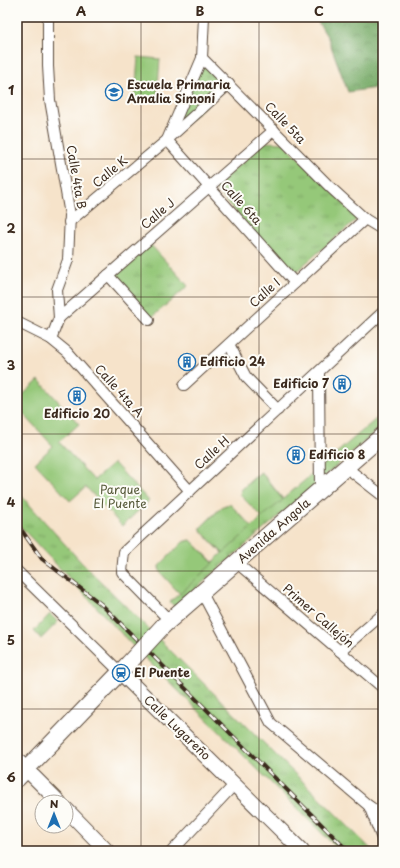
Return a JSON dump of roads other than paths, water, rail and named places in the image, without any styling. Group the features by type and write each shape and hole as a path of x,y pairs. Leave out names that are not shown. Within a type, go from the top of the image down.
{"main road":[{"name":"Avenida Angola","path":"167,623 383,435"},
{"path":"20,770 124,668 167,623"}],"street":[{"name":"Calle 4ta B","path":"48,17 50,100 60,164 69,208 67,264 57,290 58,318 51,339"},
{"path":"202,58 204,17"},
{"name":"Calle K","path":"166,140 202,58"},
{"name":"Calle 5ta","path":"202,58 330,187 365,219 383,230"},
{"name":"Calle K","path":"69,222 166,140 229,84"},
{"name":"Calle J","path":"58,318 274,130"},
{"name":"Calle 6ta","path":"166,140 295,283"},
{"name":"Calle I","path":"184,385 365,219"},
{"path":"108,275 149,320"},
{"name":"Calle H","path":"167,623 122,572 124,552 383,312"},
{"name":"Calle 4ta A","path":"17,322 51,339 67,352 190,491"},
{"path":"229,344 246,377 278,410"},
{"path":"319,372 317,382 320,491"},
{"path":"346,468 383,496"},
{"name":"Primer Callejón","path":"237,563 383,688"},
{"name":"Calle Lugareño","path":"17,571 124,668 235,784 302,851"},
{"path":"202,593 271,723 369,806 383,815"},
{"path":"340,651 383,614"},
{"path":"20,770 49,794"},
{"path":"172,851 235,784"},
{"path":"369,806 383,841"},
{"path":"74,817 107,851"}],"railway":[{"path":"17,524 42,559 101,604 348,851"}],"place":[{"name":"Escuela Primaria Amalia Simoni","path":"114,92"},
{"name":"Edificio 24","path":"187,362"},
{"name":"Edificio 7","path":"342,384"},
{"name":"Edificio 20","path":"77,396"},
{"name":"Edificio 8","path":"296,455"},
{"name":"El Puente","path":"121,673"}],"park label":[{"name":"Parque El Puente","path":"120,497"}]}
